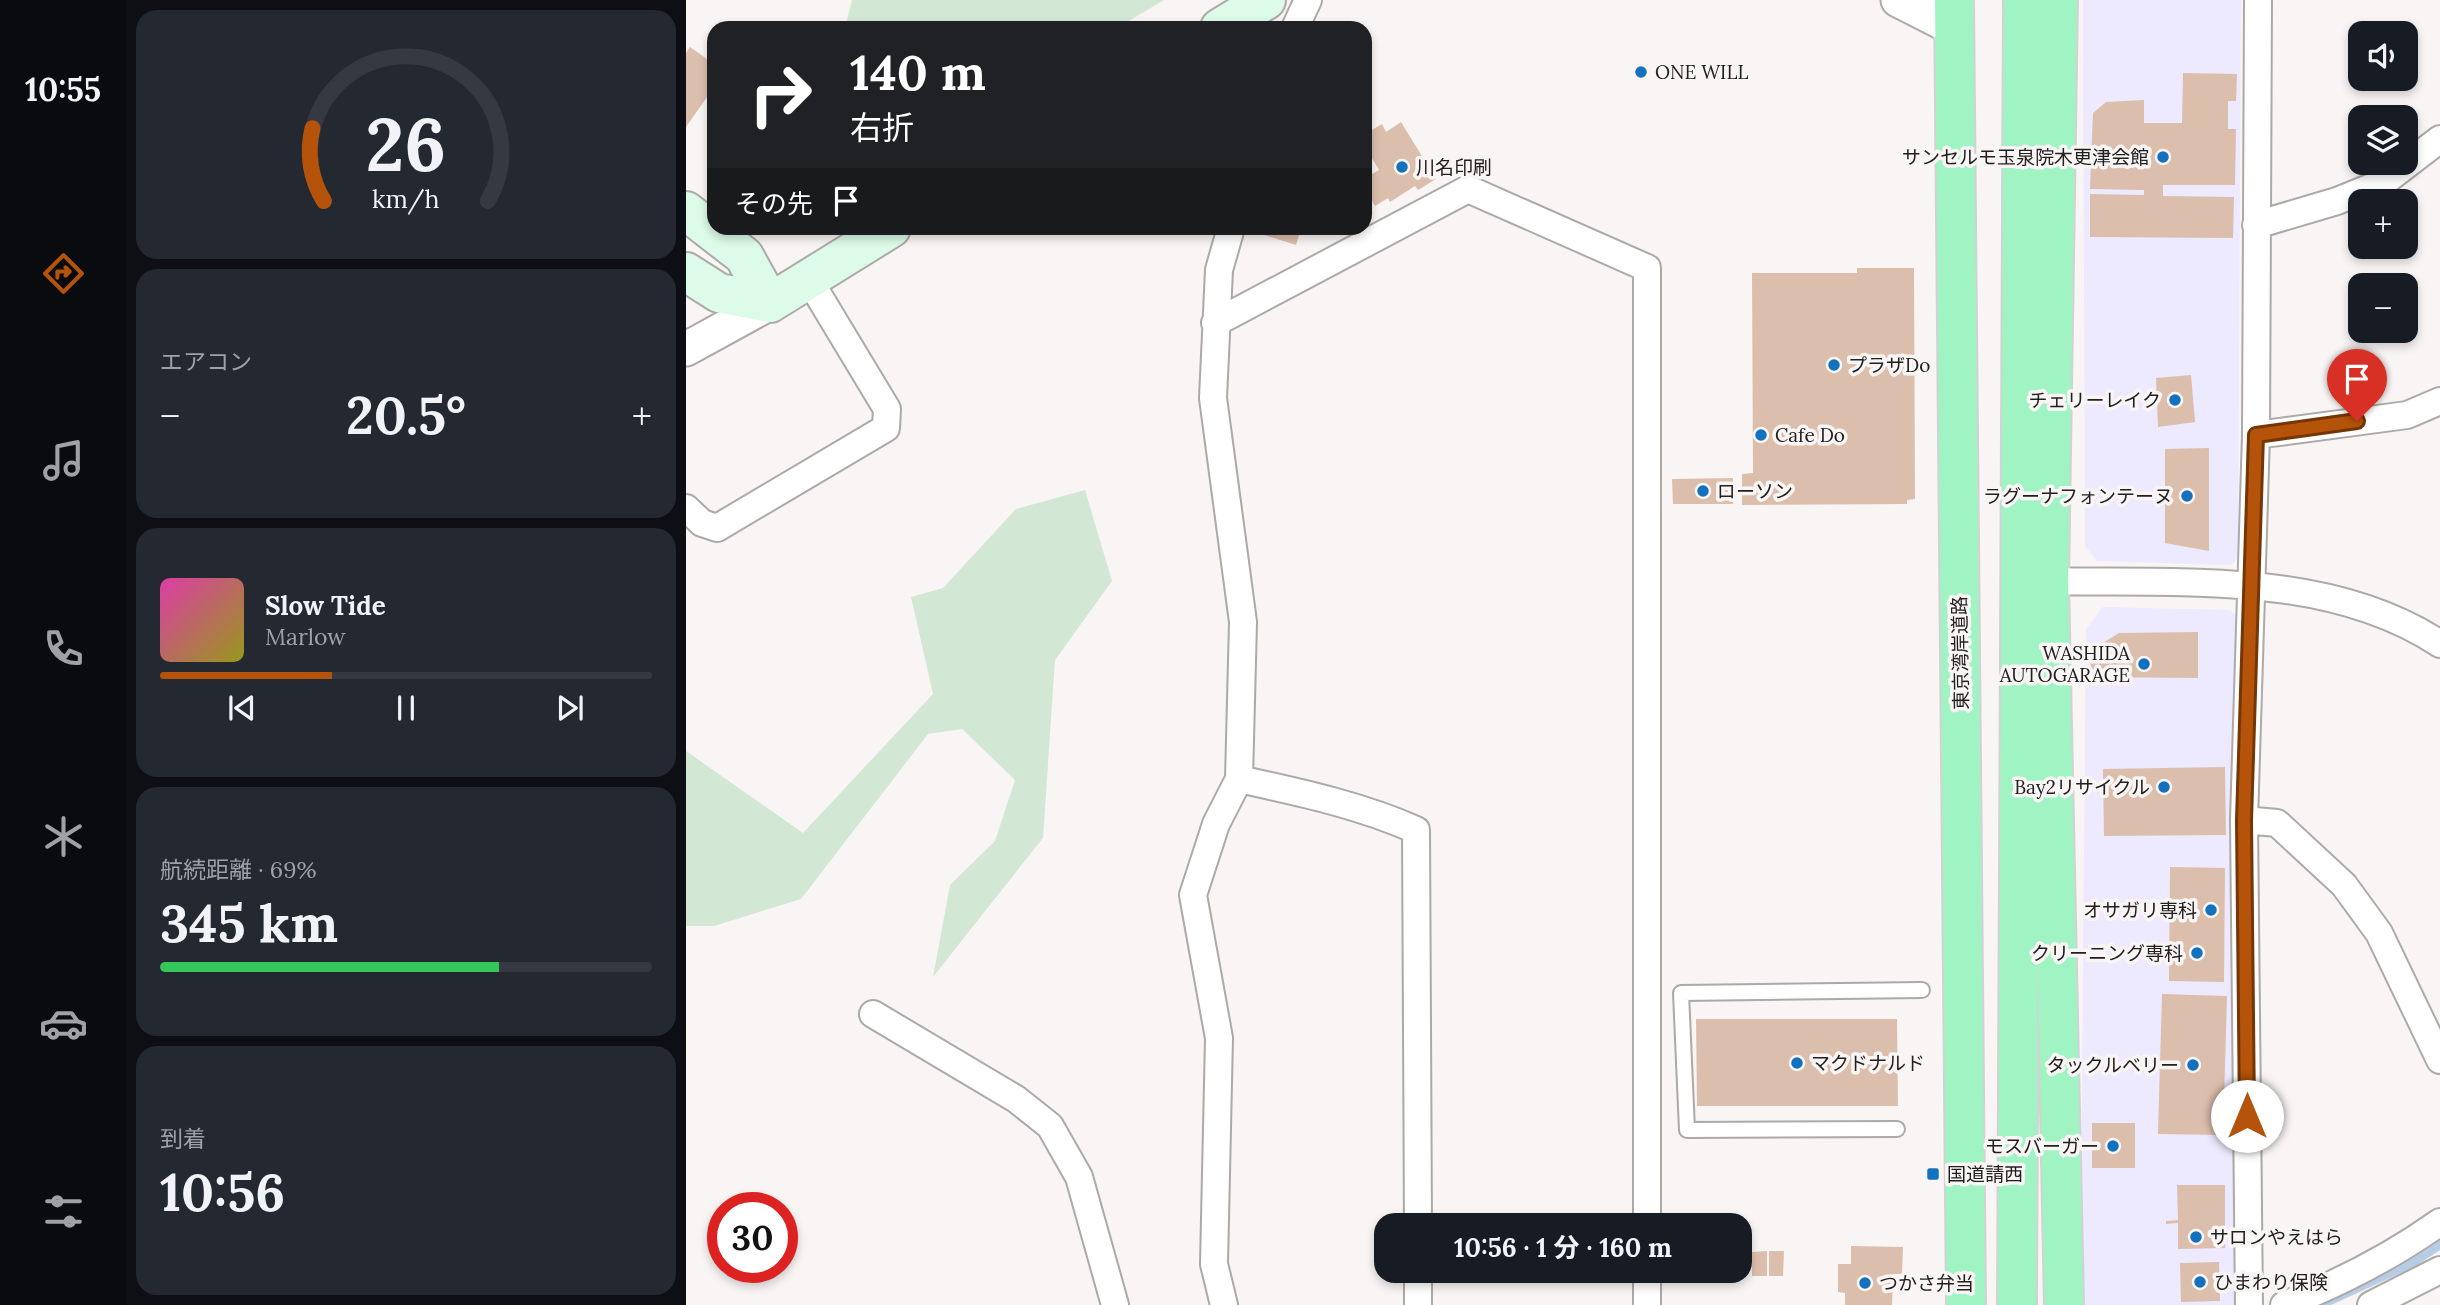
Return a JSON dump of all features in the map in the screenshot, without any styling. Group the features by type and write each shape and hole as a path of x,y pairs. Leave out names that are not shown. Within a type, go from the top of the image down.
{"highway":[{"path":"2017,1305 2023,0"},
{"path":"2058,0 2049,581 2064,1305"},
{"name":"東京湾岸道路","path":"1954,14 1966,1305"}],"main road":[{"path":"1232,21 1266,0"},
{"path":"686,211 707,227"},
{"path":"717,235 744,256 770,303"},
{"path":"686,272 719,293 770,303 879,235"}],"street":[{"path":"1298,21 1308,0"},
{"path":"1898,0 1954,14"},
{"path":"2249,1305 2244,820 2256,435 2258,0"},
{"path":"2256,225 2337,201 2384,182 2440,139"},
{"path":"1215,323 1468,189 1647,268 1647,1213"},
{"path":"1224,1305 1214,1264 1219,1038 1193,895 1216,824 1239,779 1243,622 1213,398 1219,270 1229,235"},
{"path":"686,508 702,523 717,528 886,428 887,409 808,278"},
{"path":"686,349 770,303"},
{"path":"2256,435 2407,415 2440,401"},
{"path":"2049,581 2253,586 2344,601 2410,625 2440,645"},
{"path":"1239,779 1307,794 1395,820 1416,830 1418,1213"},
{"path":"2244,820 2277,823 2344,885 2379,933 2440,1060"},
{"path":"873,1014 1016,1099 1050,1126 1079,1177 1115,1305"},
{"path":"2284,1305 2343,1282 2412,1242 2440,1222"},
{"path":"2371,1305 2440,1270"},
{"path":"1418,1283 1418,1305"},
{"path":"1647,1283 1647,1305"}],"lane":[{"path":"1897,1129 1687,1130 1681,993 1923,990"}],"shaded area":[{"path":"2083,0 2241,0 2238,557 2231,565 2097,561 2085,546"},
{"path":"2103,607 2230,610 2238,617 2234,1305 2080,1305 2086,629"}],"green space":[{"path":"852,0 1164,0 1129,21 847,21"},
{"path":"1085,490 1112,581 1055,660 1043,838 933,977 950,885 995,841 1015,780 962,729 928,734 801,899 714,926 686,926 686,751 803,833 933,694 911,597 943,588 1016,509"}],"building":[{"path":"690,47 707,59 707,97 686,127 686,53"},
{"name":"サンセルモ玉泉院木更津会館","path":"2183,73 2237,74 2236,101 2228,101 2228,129 2236,129 2235,185 2163,185 2163,196 2234,197 2233,238 2090,237 2090,194 2144,195 2144,190 2090,189 2093,113 2106,102 2144,100 2144,123 2182,123"},
{"path":"1401,122 1436,179 1418,190 1415,186 1390,202 1388,198 1375,206 1372,201 1372,174 1379,170 1372,158 1372,130 1382,124 1386,132"},
{"path":"1264,235 1299,235 1296,245"},
{"name":"プラザDo","path":"1857,268 1914,268 1915,499 1907,500 1907,504 1742,505 1742,474 1753,473 1752,273 1857,273"},
{"name":"チェリーレイク","path":"2191,375 2195,422 2158,427 2156,378"},
{"name":"ラグーナフォンテーヌ","path":"2209,448 2209,551 2165,543 2165,449"},
{"name":"ローソン","path":"1733,478 1733,504 1673,504 1672,479"},
{"name":"WASHIDA AUTOGARAGE","path":"2198,632 2198,678 2091,677 2090,651 2119,633"},
{"name":"Bay2リサイクル","path":"2225,767 2226,835 2104,836 2103,769"},
{"path":"2170,867 2225,868 2224,982 2169,981"},
{"name":"タックルベリー","path":"2162,994 2227,996 2223,1135 2158,1134"},
{"name":"マクドナルド","path":"1696,1019 1897,1019 1898,1106 1697,1106"},
{"name":"モスバーガー","path":"2092,1123 2135,1123 2135,1168 2092,1168"},
{"path":"2177,1185 2225,1185 2225,1248 2178,1249 2178,1223 2166,1224 2166,1221 2178,1220"},
{"name":"つかさ弁当","path":"1851,1246 1903,1247 1902,1274 1893,1274 1892,1305 1845,1305 1845,1293 1838,1292 1838,1264 1851,1264"},
{"path":"1767,1251 1767,1276 1752,1276 1752,1252"},
{"path":"1769,1251 1784,1251 1783,1276 1769,1276"},
{"name":"ひまわり保険","path":"2219,1262 2220,1301 2181,1302 2180,1263"}],"waterway":[{"path":"2319,1305 2413,1262 2440,1244"}],"place":[{"name":"ONE WILL","path":"1641,72"},
{"name":"サンセルモ玉泉院木更津会館","path":"2163,157"},
{"name":"川名印刷","path":"1402,167"},
{"name":"プラザDo","path":"1834,365"},
{"name":"チェリーレイク","path":"2175,400"},
{"name":"Cafe Do","path":"1761,435"},
{"name":"ローソン","path":"1703,491"},
{"name":"ラグーナフォンテーヌ","path":"2187,496"},
{"name":"WASHIDA AUTOGARAGE","path":"2144,664"},
{"name":"Bay2リサイクル","path":"2164,787"},
{"name":"オサガリ専科","path":"2211,910"},
{"name":"クリーニング専科","path":"2197,953"},
{"name":"マクドナルド","path":"1797,1063"},
{"name":"タックルベリー","path":"2193,1065"},
{"name":"モスバーガー","path":"2113,1146"},
{"name":"国道請西","path":"1933,1174"},
{"name":"サロンやえはら","path":"2196,1237"},
{"name":"ひまわり保険","path":"2200,1282"},
{"name":"つかさ弁当","path":"1865,1283"}],"route":[{"path":"2247,1116 2244,820 2256,435 2357,421"}]}
